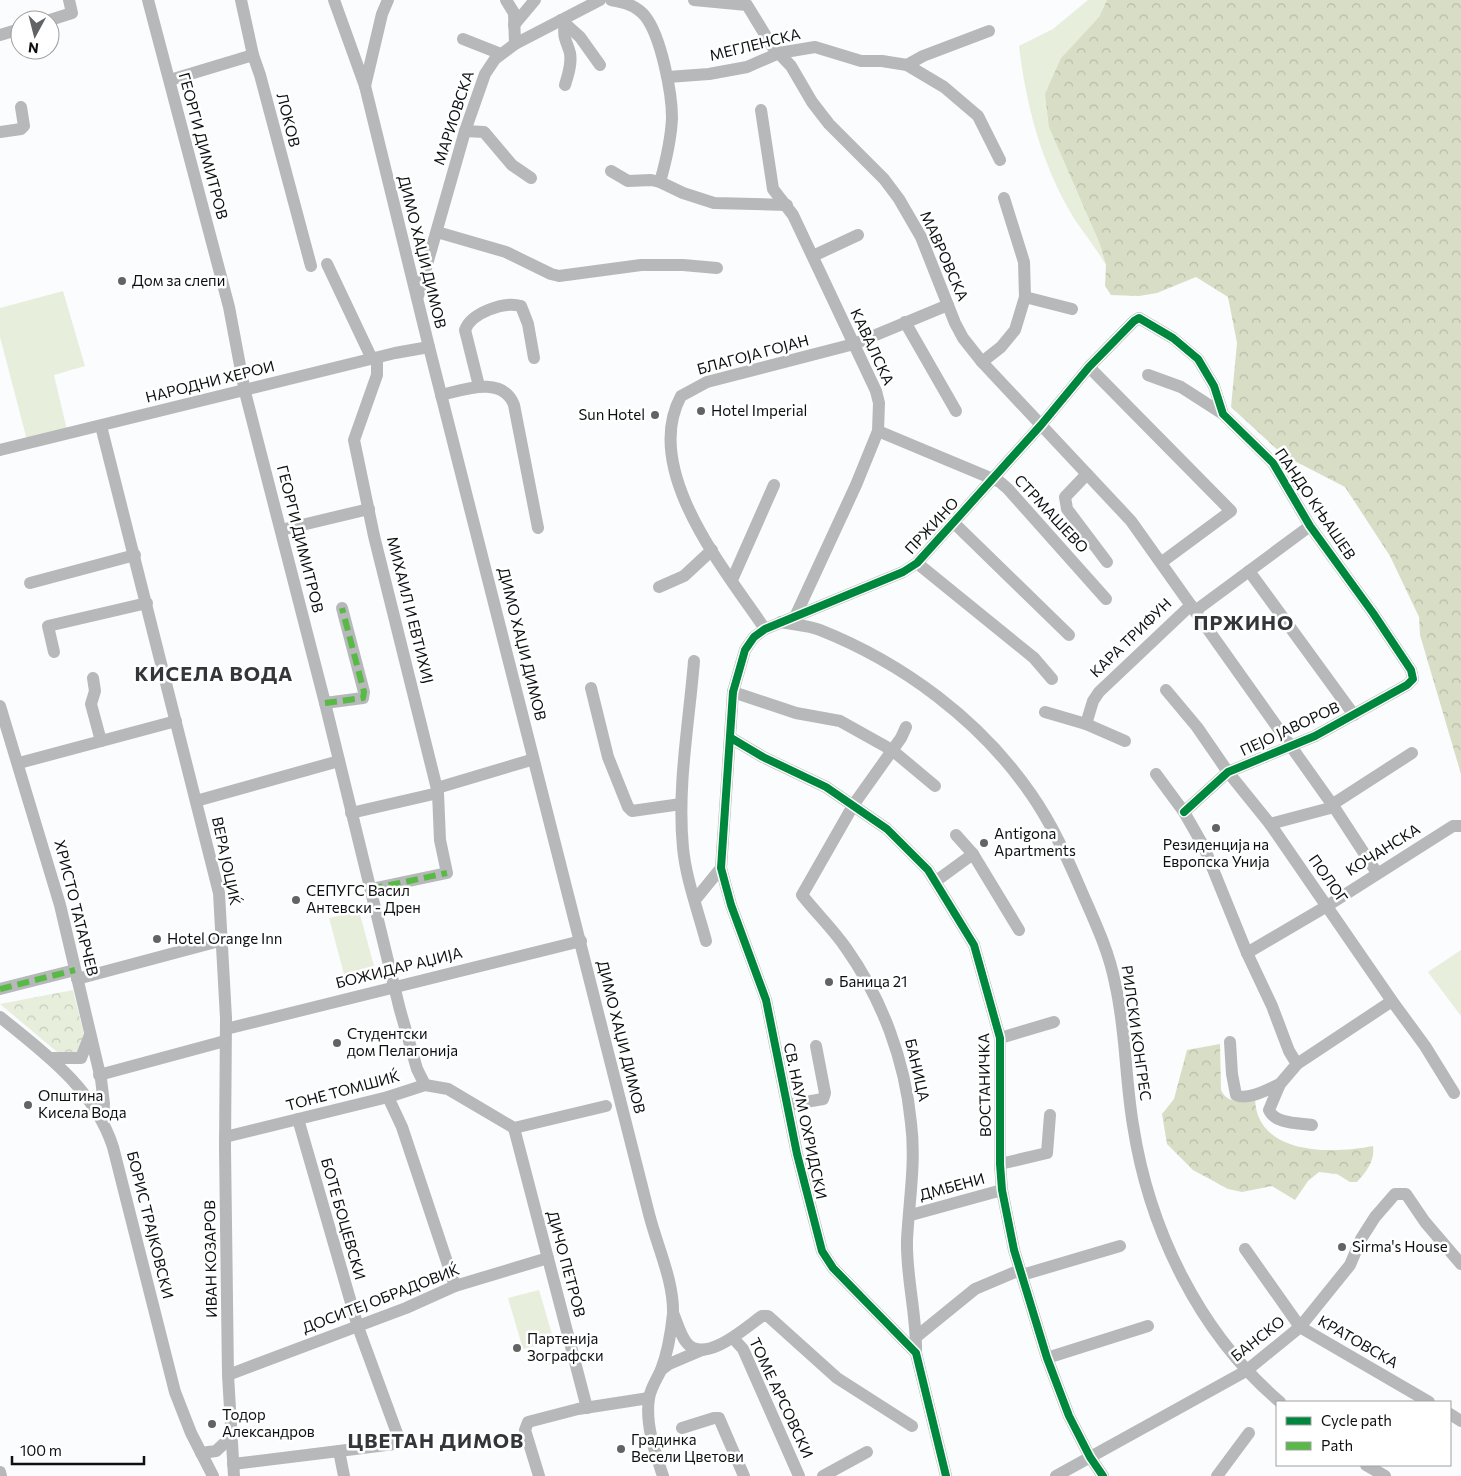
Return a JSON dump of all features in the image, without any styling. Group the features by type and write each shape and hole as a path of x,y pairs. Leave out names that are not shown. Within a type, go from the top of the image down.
{"street":[{"path":"60,17 72,14 69,0"},
{"name":"ГЕОРГИ ДИМИТРОВ","path":"148,0 229,307 245,392 325,703 394,986 417,1068 425,1085"},
{"name":"ЛОКОВ","path":"241,0 253,55 260,75 310,266"},
{"name":"ДИМО ХАЏИ ДИМОВ","path":"334,0 365,86 441,395 672,1306"},
{"path":"365,86 382,14 388,0"},
{"path":"506,0 512,7 515,44"},
{"path":"514,25 535,0"},
{"name":"МАРИОВСКА","path":"418,296 465,131 485,74 501,54 515,44 563,23 600,0"},
{"path":"611,0 630,5 644,15 659,48 668,77 672,120 667,158 660,182"},
{"path":"694,0 751,3 772,46 779,53"},
{"path":"563,23 580,37 600,64"},
{"path":"563,23 563,32 570,54 570,70 565,85"},
{"path":"907,65 923,56 989,31"},
{"path":"463,39 501,54"},
{"name":"МЕГЛЕНСКА","path":"668,77 695,76 747,67 779,53 815,47 861,61 882,61 907,65 944,88 978,116 1000,160"},
{"name":"МАВРОВСКА","path":"779,53 791,66 812,102 829,124 884,179 899,199 921,237 963,338 982,362 1131,521 1162,562 1333,806 1377,873"},
{"path":"170,80 253,55"},
{"path":"0,132 21,129 24,126 21,107"},
{"name":"КАВАЛСКА","path":"761,110 772,184 787,205 813,256 879,403 878,431 856,485 795,617"},
{"path":"465,131 484,132 512,165 531,178"},
{"path":"611,171 628,181 651,180 660,182 683,193 714,203 787,205"},
{"path":"982,362 1001,347 1015,330 1025,297 1024,262 1004,198"},
{"path":"437,232 506,252 559,276 641,265 717,268"},
{"path":"813,256 858,235"},
{"path":"405,247 418,255 425,254 432,248"},
{"path":"327,264 374,358"},
{"path":"1025,297 1072,309"},
{"path":"480,386 465,330 472,319 483,313 514,304 521,306 528,324 534,358"},
{"name":"БЛАГОЈА ГОЈАН","path":"765,629 712,550 690,512 673,466 673,422 681,396 707,382 854,344 948,305"},
{"name":"ПРЖИНО","path":"731,738 733,692 745,650 754,637 780,622 903,572 917,563 1042,425 1089,367 1139,318"},
{"name":"ПАНДО КЊАШЕВ","path":"1139,318 1173,338 1198,359 1214,386 1223,414"},
{"path":"905,322 956,411"},
{"name":"НАРОДНИ ХЕРОИ","path":"0,450 245,392 374,358 429,347"},
{"name":"МИХАИЛ И ЕВТИХИЈ","path":"371,889 447,873 440,840 437,791 354,440 378,375 374,358"},
{"path":"1089,367 1231,511 1162,562"},
{"name":"ПАНДО КЊАШЕВ","path":"1148,376 1181,387 1223,414 1273,463 1310,526 1374,613 1411,670 1413,679"},
{"path":"441,395 480,386 493,387 510,397 514,402 538,528"},
{"name":"ВЕРА ЈОЦИЌ","path":"101,426 219,893 223,940 226,1035"},
{"name":"СТРМАШЕВО","path":"878,431 993,480 1008,489 1106,599"},
{"path":"1088,474 1065,497 1067,509 1107,562"},
{"path":"732,580 774,485"},
{"path":"281,530 369,509"},
{"path":"954,523 1069,635"},
{"name":"КАРА ТРИФУН","path":"1086,724 1093,701 1099,692 1193,608 1249,571 1310,526"},
{"path":"659,587 684,576 712,550"},
{"path":"30,582 135,555"},
{"path":"917,563 1034,658 1052,679"},
{"path":"1249,571 1354,715"},
{"path":"54,652 48,626 147,603"},
{"path":"325,703 363,698 364,692 342,608"},
{"name":"РИЛСКИ КОНГРЕС","path":"808,612 820,630"},
{"name":"РИЛСКИ КОНГРЕС","path":"780,622 820,630 908,674 934,692 1004,759 1020,778 1049,822 1090,909 1116,983 1136,1145 1161,1228 1188,1289 1216,1333 1246,1371 1279,1401"},
{"path":"694,661 681,804 683,851 706,941"},
{"path":"93,678 95,691 91,704 101,741"},
{"name":"ПЕЈО ЈАВОРОВ","path":"1184,812 1228,772 1344,722 1407,685 1413,679"},
{"path":"591,688 608,757 628,807 632,811 681,804"},
{"name":"ПОЛОГ","path":"1166,690 1197,727 1228,772 1270,824 1425,1046 1454,1093"},
{"path":"733,692 796,713 840,721 892,750 935,786"},
{"name":"ХРИСТО ТАТАРЧЕВ","path":"0,706 19,763 60,905 99,1075 104,1104 103,1120"},
{"path":"1045,712 1086,724 1125,741"},
{"path":"19,763 176,720"},
{"path":"854,804 906,727"},
{"name":"ВОСТАНИЧКА","path":"731,738 763,757 826,786 854,804 896,837 936,881 974,945 1000,1038 1000,1164 1002,1190 1021,1272 1047,1358 1068,1416 1090,1457 1103,1476"},
{"name":"СВ. НАУМ ОХРИДСКИ","path":"731,738 721,868 731,905 766,1000 798,1162 822,1251 833,1268 916,1353"},
{"path":"1270,824 1333,806 1412,753"},
{"path":"351,813 437,791 531,760"},
{"path":"196,801 339,761"},
{"path":"1156,774 1184,812 1204,847 1247,953 1272,1006 1289,1051 1297,1064"},
{"name":"БАНИЦА","path":"854,804 802,895 854,961 883,1013 899,1054 912,1124 911,1215 907,1239 916,1353"},
{"name":"КОЧАНСКА","path":"1247,953 1327,906 1453,826 1461,826"},
{"path":"956,835 973,854 1019,930"},
{"path":"936,881 973,854"},
{"path":"695,900 721,868"},
{"path":"0,989 76,974 223,940"},
{"name":"БОЖИДАР АЏИЈА","path":"99,1075 226,1035 394,986 580,941"},
{"path":"1312,1125 1280,1120 1271,1114 1270,1104 1280,1084 1297,1064 1392,1001"},
{"name":"БОРИС ТРАЈКОВСКИ","path":"0,1017 51,1058 81,1089 103,1120 113,1147 171,1379 185,1418 213,1476"},
{"path":"1000,1038 1054,1022"},
{"path":"51,1058 82,1058 90,1034"},
{"name":"ИВАН КОЗАРОВ","path":"226,1035 225,1137 228,1375 230,1438 233,1464"},
{"path":"1230,1042 1232,1074 1236,1095 1240,1097 1257,1094 1280,1084"},
{"path":"788,1105 823,1098 824,1093 816,1046"},
{"name":"ТОНЕ ТОМШИЌ","path":"225,1137 388,1097 425,1085 448,1089 514,1128"},
{"path":"388,1097 402,1127 455,1286"},
{"path":"514,1128 606,1106"},
{"path":"1000,1164 1047,1153 1050,1115"},
{"name":"БОТЕ БОЦЕВСКИ","path":"298,1120 358,1327 398,1436 394,1444 339,1451"},
{"name":"ДИЧО ПЕТРОВ","path":"514,1128 587,1408"},
{"name":"ДМБЕНИ","path":"911,1215 1002,1190"},
{"name":"БАНСКО","path":"1056,1476 1246,1371 1300,1326 1350,1265 1361,1239 1375,1217 1392,1196 1406,1194 1425,1222 1461,1264"},
{"path":"916,1338 975,1289 1021,1272 1120,1246"},
{"name":"КРАТОВСКА","path":"1245,1249 1300,1326 1427,1401"},
{"name":"ДОСИТЕЈ ОБРАДОВИЌ","path":"228,1375 358,1327 455,1286 548,1258"},
{"path":"672,1306 686,1342 692,1347 702,1350"},
{"path":"663,1476 650,1424 649,1398 667,1349 672,1306"},
{"path":"733,1338 762,1316 768,1316 837,1378 912,1426"},
{"path":"1047,1358 1148,1326"},
{"name":"ТОМЕ АРСОВСКИ","path":"660,1370 669,1364 733,1338 743,1349 799,1476"},
{"path":"916,1353 946,1476"},
{"path":"538,1476 525,1430 526,1425 541,1418 649,1398"},
{"path":"682,1428 719,1418 744,1476"},
{"path":"1217,1476 1249,1433"},
{"path":"201,1453 216,1451 230,1438"},
{"path":"218,1476 233,1464 339,1451 344,1476"},
{"path":"823,1476 867,1452"},
{"path":"1368,1466 1386,1476"},
{"path":"0,1472 1,1476"}],"green space":[{"path":"1088,0 1107,0 1099,17 1061,58 1106,265 1069,210 1042,151 1030,110 1019,46 1053,29"},
{"path":"1107,0 1461,0 1461,774 1420,635 1419,617 1390,556 1345,487 1283,455 1231,407 1237,343 1228,297 1196,277 1157,293 1139,296 1111,295 1105,286 1106,265 1100,244 1049,127 1045,94 1061,58 1099,17"},
{"path":"63,291 85,366 54,375 67,430 27,440 0,337 0,308"},
{"path":"359,911 374,966 344,974 329,918"},
{"path":"1461,950 1461,1016 1428,972"},
{"path":"73,990 84,1035 77,1053 60,1053 56,1051 0,1004"},
{"path":"1220,1044 1221,1090 1231,1100 1245,1101 1255,1099 1259,1118 1269,1132 1283,1141 1300,1147 1319,1150 1357,1149 1373,1146 1370,1166 1357,1182 1350,1182 1337,1174 1319,1172 1308,1181 1295,1200 1272,1186 1242,1192 1228,1189 1193,1170 1167,1144 1162,1114 1174,1099 1187,1050"},
{"path":"539,1290 554,1341 523,1349 508,1298"}],"marked path":[{"path":"325,703 363,698 364,692 342,608"},
{"path":"371,889 447,873"},
{"path":"0,989 75,970"}],"cycle path":[{"path":"946,1476 916,1353 833,1268 822,1251 797,1154 766,1000 731,905 721,868 733,692 745,650 754,637 765,629 903,572 917,563 1041,425 1089,367 1139,318 1173,338 1198,359 1214,386 1223,414 1273,463 1310,526 1373,613 1411,670 1413,679 1407,685 1315,736 1228,772 1184,812"},
{"path":"731,738 763,757 826,787 887,829 928,870 974,945 1000,1038 1000,1164 1002,1190 1014,1250 1047,1358 1069,1416 1090,1457 1103,1476"}],"place":[{"name":"Дом за слепи","path":"122,281"},
{"name":"Hotel Imperial","path":"701,411"},
{"name":"Sun Hotel","path":"655,415"},
{"name":"Резиденција на Европска Унија","path":"1216,828"},
{"name":"Antigona Apartments","path":"984,843"},
{"name":"СЕПУГС Васил Антевски - Дрен","path":"296,900"},
{"name":"Hotel Orange Inn","path":"157,939"},
{"name":"Баница 21","path":"829,982"},
{"name":"Студентски дом Пелагонија","path":"337,1043"},
{"name":"Општина Кисела Вода","path":"28,1105"},
{"name":"Sirma's House","path":"1342,1247"},
{"name":"Партенија Зографски","path":"517,1348"},
{"name":"Тодор Александров","path":"212,1424"},
{"name":"Градинка Весели Цветови","path":"621,1449"}],"district":[{"name":"ПРЖИНО","path":"1244,623"},
{"name":"КИСЕЛА ВОДА","path":"214,674"},
{"name":"ЦВЕТАН ДИМОВ","path":"436,1441"}]}
